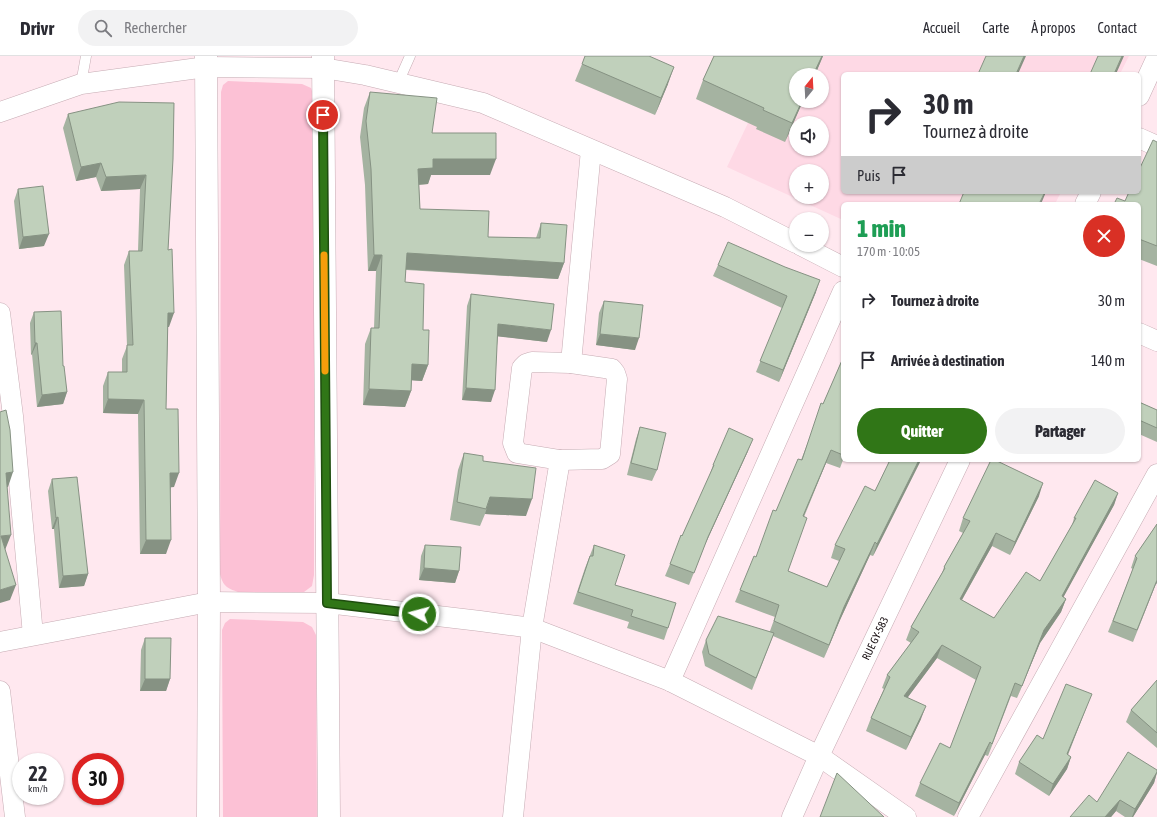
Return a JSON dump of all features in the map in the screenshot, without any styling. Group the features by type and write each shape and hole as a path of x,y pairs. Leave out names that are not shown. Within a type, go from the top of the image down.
{"street":[{"path":"1141,92 1157,57"},
{"path":"206,61 209,602 208,817"},
{"path":"0,112 81,84 206,61 323,62 365,75 483,103 725,207 789,239"},
{"path":"323,62 328,817"},
{"path":"1141,139 1157,146"},
{"path":"571,363 591,150"},
{"path":"814,252 841,265"},
{"path":"670,681 841,296"},
{"path":"0,313 6,418 33,636"},
{"path":"1141,335 1157,341"},
{"path":"532,362 571,363 612,369 617,378 610,454 602,459 560,460 518,453 513,443 522,368 526,364 532,362"},
{"path":"514,817 532,628 560,460"},
{"name":"RUE GY-583","path":"792,817 959,462"},
{"path":"968,817 1157,474"},
{"path":"0,642 209,602 327,603 532,628 670,681 820,756 906,817"},
{"path":"0,691 15,817"}],"lane":[{"path":"81,84 86,56"},
{"path":"398,83 410,56"}],"shaded area":[{"path":"780,56 1129,56 1121,72 841,72 841,194 1060,194 1056,202 841,202 841,219 829,214 829,212 825,212 808,204 829,204 829,164 789,164 789,195 727,167"},
{"path":"228,81 302,84 311,88 314,97 314,575 312,586 304,592 238,592 226,586 220,574 221,92 223,85"},
{"path":"230,619 303,622 312,627 316,635 317,817 223,817 222,630 225,623"}],"building":[{"path":"585,56 649,56 674,67 661,98 582,64"},
{"path":"714,56 822,56 816,68 789,68 789,108 799,108 795,116 789,116 789,122 763,110 764,108 703,80"},
{"path":"986,56 1024,56 1017,72 979,72"},
{"path":"1098,56 1122,56 1115,72 1091,72"},
{"path":"370,92 437,98 432,133 496,133 496,159 433,159 433,168 418,169 420,209 489,211 488,237 540,238 541,223 567,225 564,263 407,253 405,282 424,284 423,330 429,330 428,365 412,364 411,391 369,389 371,328 379,328 382,255 374,255 371,169 366,121"},
{"path":"119,102 174,103 173,159 168,250 172,249 174,313 168,313 166,409 178,409 179,473 170,473 171,540 146,540 144,400 108,399 108,372 127,372 127,345 133,345 129,251 142,251 146,175 106,177 101,163 81,167 68,114"},
{"path":"1153,140 1157,142 1157,246 1141,240 1141,202 1115,202 1117,198 1125,201 1128,194 1141,194 1141,166"},
{"path":"43,186 49,234 23,237 18,189"},
{"path":"963,194 1044,194 1040,202 960,202"},
{"path":"728,242 785,267 820,280 783,370 760,361 787,296 718,265"},
{"path":"471,294 554,304 551,330 498,324 495,390 466,388"},
{"path":"604,301 643,305 639,338 600,334"},
{"path":"61,311 63,366 67,392 42,395 37,343 35,343 34,312"},
{"path":"841,363 841,454 831,450 803,516 807,518 788,571 827,587 845,549 835,545 865,486 875,491 889,462 918,462 877,544 875,542 844,607 829,645 774,621 779,605 740,590 754,556 756,557 773,510 776,511 798,459 802,460 821,403 823,404"},
{"path":"1141,403 1157,410 1157,428 1141,421"},
{"path":"6,410 10,430 13,472 6,473 11,535 1,536 16,585 0,590 0,412"},
{"path":"640,427 666,433 657,470 631,463"},
{"path":"729,428 753,439 708,537 694,573 670,564 681,535 682,536 714,465"},
{"path":"464,453 483,456 483,461 536,468 532,499 490,497 486,509 457,502"},
{"path":"990,462 999,462 1043,483 1015,542 996,533 960,599 994,618 1026,572 1040,581 1076,518 1074,518 1095,480 1118,493 1062,596 1066,599 1044,630 1022,686 1015,683 992,744 990,742 959,803 920,783 940,743 950,748 981,667 942,645 904,696 926,706 911,737 871,718 890,677 887,675 919,632 911,627 970,521 963,518"},
{"path":"77,477 88,574 63,576 58,517 56,518 52,479"},
{"path":"1157,524 1157,580 1137,630 1113,621 1137,558 1135,556"},
{"path":"425,545 461,547 459,571 424,568"},
{"path":"594,545 625,555 615,585 676,603 668,628 631,616 633,610 578,592 590,556 593,556"},
{"path":"718,616 774,633 756,678 709,654 706,640"},
{"path":"145,638 171,638 170,679 145,679"},
{"path":"1157,680 1157,733 1131,710"},
{"path":"1066,684 1092,694 1067,754 1071,757 1053,784 1019,762 1037,735 1043,739"},
{"path":"1128,752 1157,770 1135,809 1120,800 1105,817 1070,817 1089,795 1097,802"},
{"path":"837,773 884,817 820,817"}],"slow traffic":[{"path":"324,255 325,371"}],"route":[{"path":"323,115 327,603 419,614"}]}
